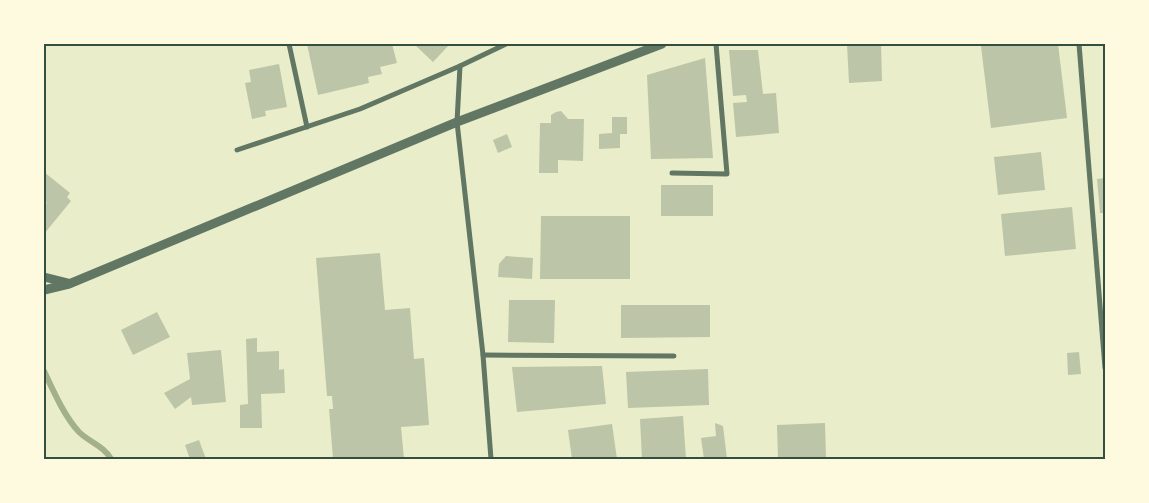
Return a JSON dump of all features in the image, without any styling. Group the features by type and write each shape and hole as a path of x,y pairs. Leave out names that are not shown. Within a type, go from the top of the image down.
{"street":[{"path":"289,44 307,127"},
{"path":"236,150 360,109 506,44"},
{"path":"44,290 69,284 457,122 662,44"},
{"path":"672,173 727,174 716,44"},
{"path":"1079,44 1105,368"},
{"path":"460,66 457,122 483,355 491,459"},
{"path":"44,277 69,284"},
{"path":"483,355 674,356"}],"building":[{"path":"307,44 392,44 397,63 380,67 382,74 368,77 369,83 318,95"},
{"path":"414,44 450,44 433,62"},
{"path":"847,44 881,44 882,81 849,83"},
{"path":"1000,44 1058,44 1067,118 991,128 981,46"},
{"path":"729,50 758,50 763,94 776,93 779,133 736,137 733,103 747,102 746,95 733,96"},
{"path":"705,58 713,158 651,159 647,75"},
{"path":"279,64 287,107 265,111 266,116 252,119 245,83 251,82 249,70"},
{"path":"561,111 568,119 584,119 583,161 558,160 558,173 539,173 540,123 551,123 551,115"},
{"path":"612,117 627,117 627,134 620,134 620,148 599,149 599,134 612,133"},
{"path":"507,134 512,147 498,153 493,140"},
{"path":"1041,152 1045,190 998,195 994,157"},
{"path":"44,172 70,193 67,197 71,201 44,234 44,206 47,203 44,200"},
{"path":"1105,178 1105,213 1100,213 1097,179"},
{"path":"661,185 713,185 713,216 661,216"},
{"path":"1072,207 1076,249 1005,256 1001,214"},
{"path":"541,216 630,216 630,279 540,279"},
{"path":"380,253 385,310 410,308 414,359 424,358 429,425 401,427 404,459 333,459 329,409 333,409 332,396 327,396 316,258"},
{"path":"506,256 533,258 532,279 498,277 499,264"},
{"path":"509,300 555,300 554,343 508,342"},
{"path":"621,305 710,305 710,337 621,338"},
{"path":"157,312 170,337 133,355 121,330"},
{"path":"257,338 257,352 279,351 279,370 284,369 285,393 261,394 262,428 240,428 240,405 248,404 246,339"},
{"path":"221,350 226,402 192,405 191,397 175,409 164,393 190,379 187,353"},
{"path":"1079,352 1081,374 1068,375 1067,353"},
{"path":"602,366 606,404 517,412 512,367"},
{"path":"708,369 709,405 628,408 626,372"},
{"path":"683,416 686,459 642,459 640,419"},
{"path":"715,423 723,426 727,459 704,459 701,438 716,436"},
{"path":"825,423 826,458 778,459 777,425"},
{"path":"612,424 617,459 572,459 568,430"},
{"path":"199,440 206,459 190,459 185,445"}],"waterway":[{"path":"44,371 59,403 74,426 79,432 100,447 111,459"}]}
